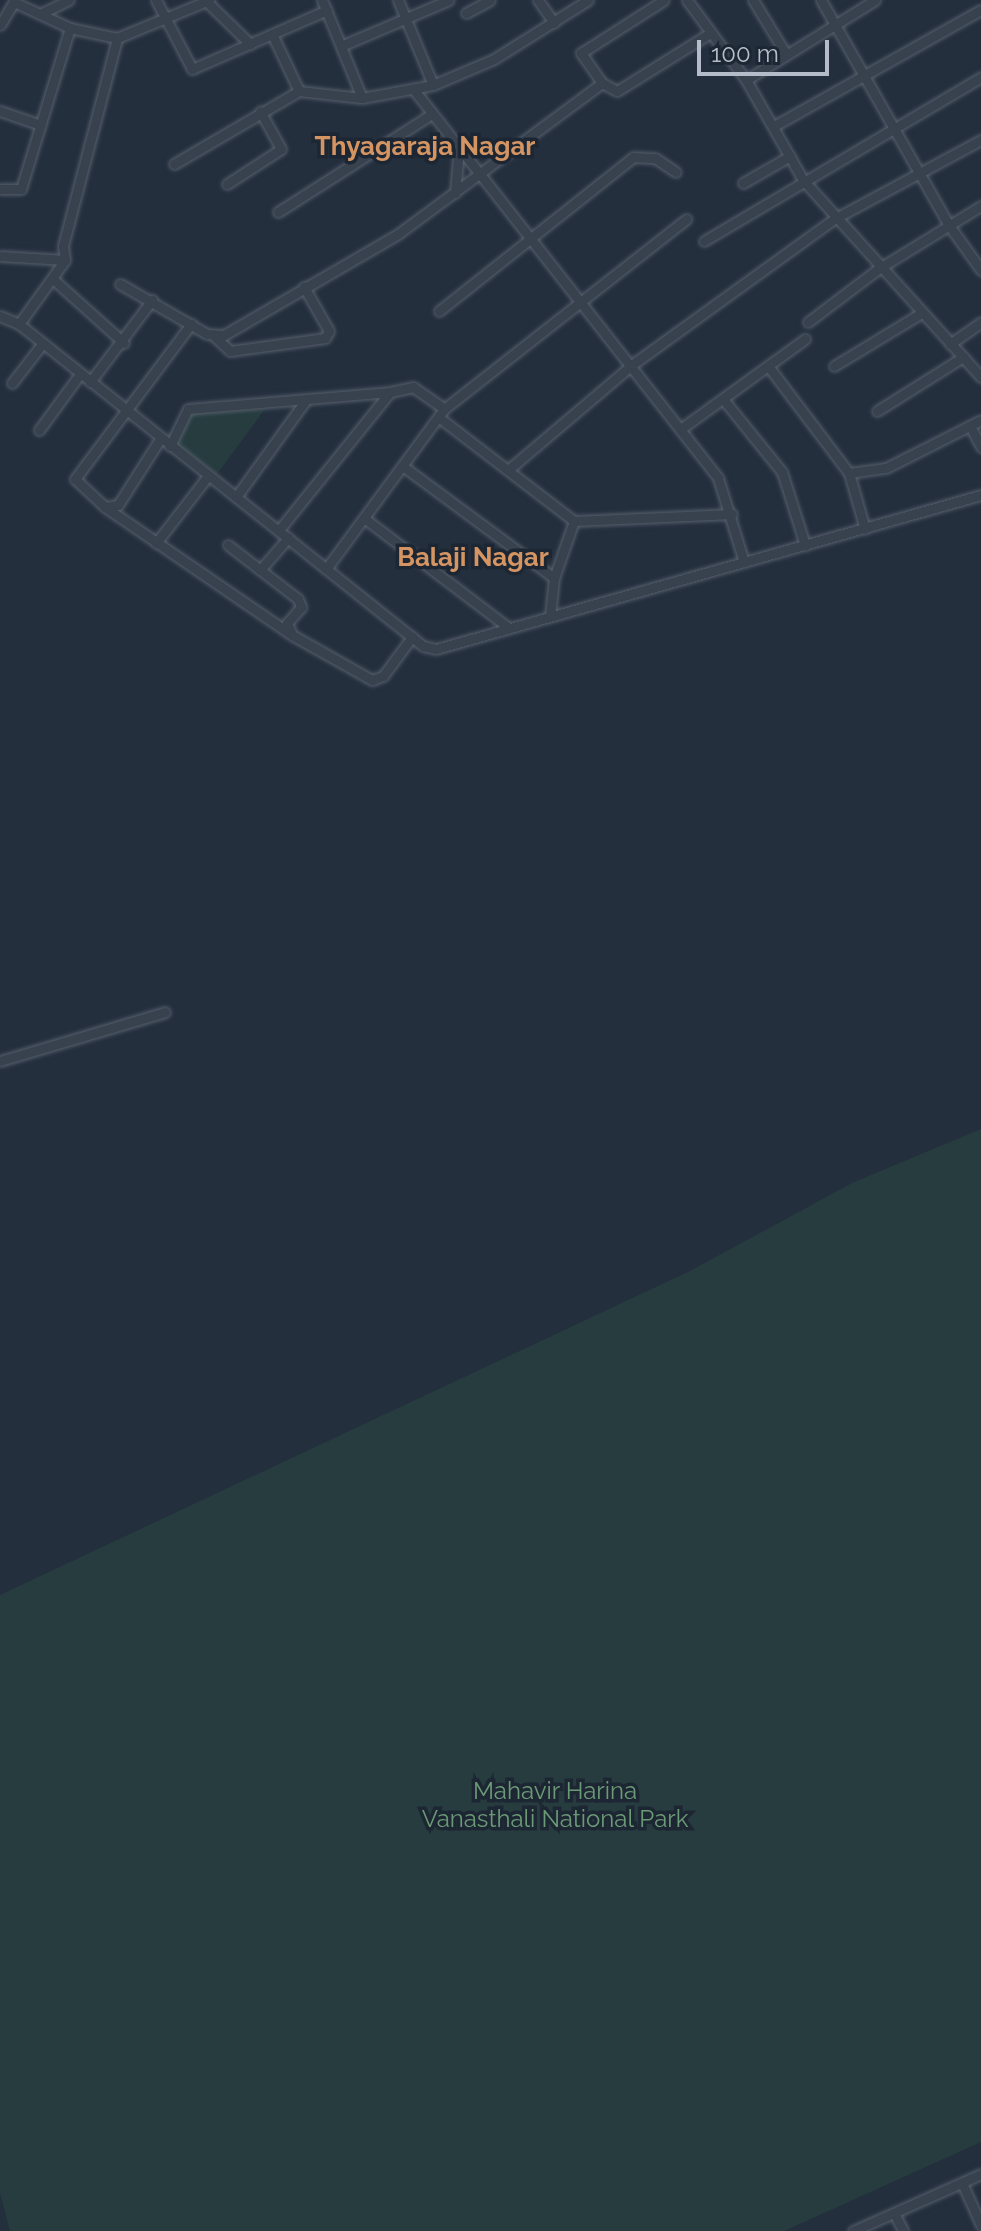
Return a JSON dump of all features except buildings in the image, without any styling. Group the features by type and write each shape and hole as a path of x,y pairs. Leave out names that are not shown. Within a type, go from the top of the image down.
{"street":[{"path":"40,14 69,0"},
{"path":"156,0 192,69 327,10"},
{"path":"0,25 14,2 70,28 117,38 207,0 250,44"},
{"path":"322,0 362,98"},
{"path":"398,0 433,85"},
{"path":"341,46 449,0"},
{"path":"466,13 490,0"},
{"path":"538,0 554,23"},
{"path":"174,164 299,91 362,98 433,85 494,59 588,0"},
{"path":"664,0 581,53 602,83 617,91 710,33"},
{"path":"687,0 746,80 803,180 878,269 981,377"},
{"path":"753,0 786,54"},
{"path":"821,0 948,224 981,270"},
{"path":"746,80 875,0"},
{"path":"774,126 981,10"},
{"path":"0,189 21,189 70,28"},
{"path":"272,34 299,91"},
{"path":"19,324 54,280 65,260 63,246 117,38"},
{"path":"704,241 981,77"},
{"path":"214,336 398,234 602,83"},
{"path":"414,90 633,364 718,478 732,514 744,562"},
{"path":"0,111 41,125"},
{"path":"227,184 281,149 260,111"},
{"path":"278,212 432,114"},
{"path":"508,470 633,364 834,219 981,140"},
{"path":"455,193 459,148"},
{"path":"743,183 790,156"},
{"path":"439,311 633,157 655,158 676,172"},
{"path":"808,322 878,269 981,206"},
{"path":"326,569 443,414 686,219"},
{"path":"0,256 65,260"},
{"path":"54,280 124,343"},
{"path":"120,284 214,336 230,351 325,338 329,331 304,287"},
{"path":"90,382 124,343 152,300"},
{"path":"834,366 920,314"},
{"path":"0,316 19,324 412,637 436,649 981,495"},
{"path":"950,344 981,322"},
{"path":"191,324 75,479 105,507 156,543 292,635 372,680 383,676 412,637"},
{"path":"682,428 805,339"},
{"path":"12,383 42,344"},
{"path":"877,411 963,357"},
{"path":"768,366 849,473 865,529"},
{"path":"39,430 80,374"},
{"path":"170,446 188,409 390,392 413,387 508,470 574,521 732,514"},
{"path":"279,530 390,392"},
{"path":"723,399 782,472 805,545"},
{"path":"236,497 306,400"},
{"path":"849,473 886,468 981,420"},
{"path":"970,426 981,447"},
{"path":"105,507 118,505 160,439"},
{"path":"404,467 554,578"},
{"path":"156,543 208,476"},
{"path":"364,518 509,628"},
{"path":"550,615 554,578 574,521"},
{"path":"260,570 288,538"},
{"path":"228,545 298,599 301,607 287,623 292,635"},
{"path":"0,1061 165,1012"},
{"path":"853,2231 981,2174"},
{"path":"962,2183 981,2225"},
{"path":"894,2213 903,2231"}],"green space":[{"path":"265,409 217,474 175,442 189,414"},
{"name":"Mahavir Harina Vanasthali National Park","path":"981,1129 981,2142 784,2231 10,2231 0,2193 0,1595 690,1271 852,1183"}],"district":[{"name":"Thyagaraja Nagar","path":"425,147"},
{"name":"Balaji Nagar","path":"473,558"}]}
